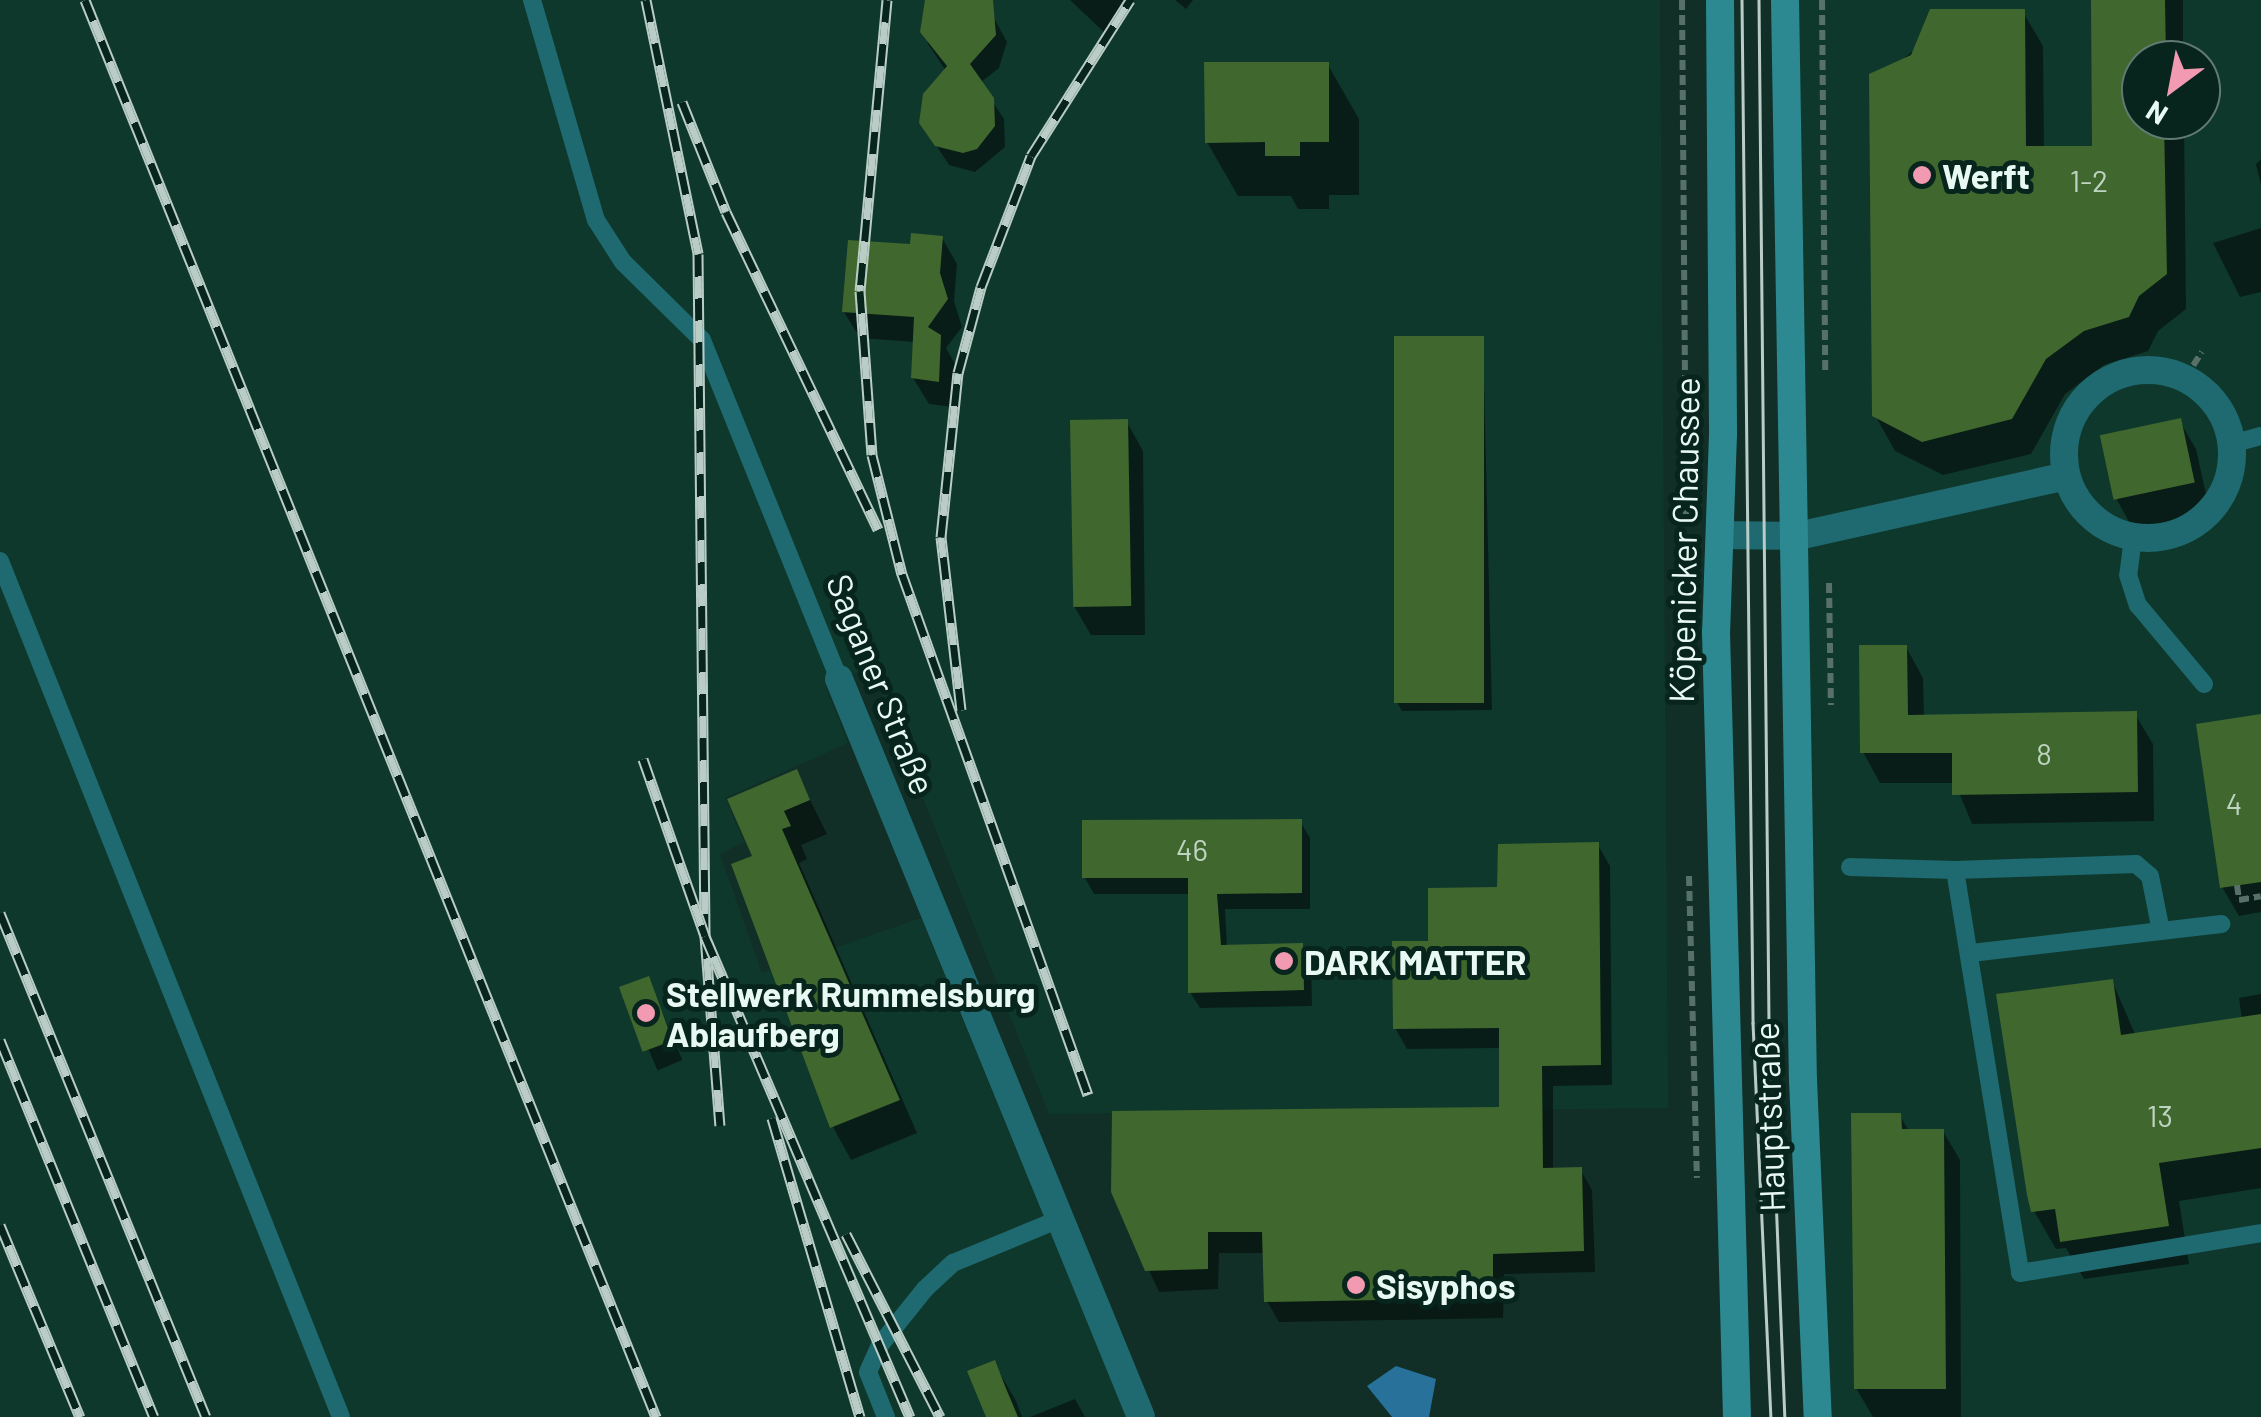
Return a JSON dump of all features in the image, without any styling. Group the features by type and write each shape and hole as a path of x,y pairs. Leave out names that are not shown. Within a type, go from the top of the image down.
{"main road":[{"name":"Köpenicker Chaussee","path":"1720,0 1720,535 1716,632 1727,1080"},
{"path":"1785,0 1790,429 1798,536"},
{"name":"Hauptstraße","path":"1798,536 1802,1080 1818,1417"},
{"name":"Hauptstraße","path":"1727,1080 1737,1417"}],"street":[{"path":"2131,371 2186,378 2216,406 2232,444 2231,470 2206,515 2184,530 2133,537 2091,516 2066,476 2070,422 2094,389 2131,371"},
{"path":"1720,535 1798,536 2066,476"},
{"name":"Saganer Straße","path":"839,679 1141,1417"}],"lane":[{"name":"Saganer Straße","path":"532,0 596,220 623,262 702,340 839,679"},
{"path":"2232,444 2261,436"},
{"path":"2133,537 2128,576 2138,605 2204,684"},
{"path":"0,560 340,1417"},
{"path":"1850,867 1955,870 2136,864 2150,876 2161,931"},
{"path":"1955,870 2020,1273 2261,1233"},
{"path":"1970,953 2221,924"},
{"path":"886,1417 868,1372 880,1345 925,1289 953,1264 1060,1219"}],"path":[{"path":"2186,378 2202,352"},
{"path":"2237,885 2239,900 2261,896"}],"shaded area":[{"path":"0,0 1660,0 1668,1108 1049,1114 871,667 825,685 848,743 725,798 744,842 720,854 762,973 921,918 1126,1417 0,1417"},
{"path":"1785,0 2261,0 2261,1417 1817,1417"}],"water":[{"path":"1396,1366 1436,1379 1429,1417 1392,1417 1367,1386"}],"building":[{"path":"925,0 993,0 996,35 970,64 994,98 995,126 977,149 963,153 935,146 919,123 923,94 947,66 920,32"},
{"name":"Werft","path":"2091,0 2165,0 2166,40 2121,40 2121,140 2164,140 2167,274 2139,296 2129,317 2084,331 2046,359 2012,419 1922,442 1872,416 1869,74 1911,55 1930,9 2025,9 2026,146 2092,146"},
{"path":"1204,62 1329,62 1329,142 1300,142 1300,156 1265,156 1265,142 1205,143"},
{"path":"911,233 943,236 940,273 948,299 928,327 941,335 939,382 911,378 914,317 842,312 848,240 910,244"},
{"path":"1394,336 1484,336 1484,703 1394,703"},
{"path":"2181,418 2195,483 2114,500 2100,435"},
{"path":"1128,419 1131,606 1073,607 1070,420"},
{"path":"1859,645 1907,645 1908,715 2137,711 2138,792 1952,795 1952,753 1860,753"},
{"path":"2261,714 2261,882 2220,888 2196,724"},
{"path":"797,769 810,800 784,811 791,826 782,829 900,1100 830,1128 731,864 752,856 727,799"},
{"path":"1302,819 1302,893 1217,894 1221,945 1303,943 1304,990 1188,993 1188,878 1082,878 1082,820"},
{"path":"1599,842 1601,1065 1542,1066 1543,1168 1582,1167 1584,1251 1493,1254 1493,1298 1264,1302 1262,1232 1208,1232 1208,1269 1145,1271 1111,1192 1112,1111 1499,1107 1499,1028 1393,1029 1392,941 1428,941 1428,888 1497,887 1498,844"},
{"name":"Stellwerk Rummelsburg Ablaufberg","path":"649,976 673,1041 643,1052 619,987"},
{"path":"2113,979 2121,1035 2261,1014 2261,1148 2159,1163 2169,1226 2060,1242 2055,1209 2031,1212 1996,994"},
{"path":"1851,1113 1901,1113 1902,1129 1944,1129 1946,1389 1854,1389"},
{"path":"995,1360 1018,1417 986,1417 967,1371"}],"tram line":[{"path":"1742,0 1753,1023 1771,1417"},
{"path":"1759,0 1769,1023 1785,1417"}],"railway":[{"path":"85,0 656,1417"},
{"path":"646,0 698,254 705,936 720,1125"},
{"path":"887,0 860,291 872,455 902,574 1088,1095"},
{"path":"961,710 941,537 958,373 981,287 1031,156 1130,0"},
{"path":"682,102 726,212 878,529"},
{"path":"643,759 705,936 910,1417"},
{"path":"0,913 206,1417"},
{"path":"0,1040 154,1417"},
{"path":"772,1118 860,1417"},
{"path":"0,1225 80,1417"},
{"path":"846,1234 940,1417"}],"place":[{"name":"Werft","path":"1922,175"},
{"name":"DARK MATTER","path":"1284,961"},
{"name":"Stellwerk Rummelsburg Ablaufberg","path":"646,1013"},
{"name":"Sisyphos","path":"1356,1285"}]}
